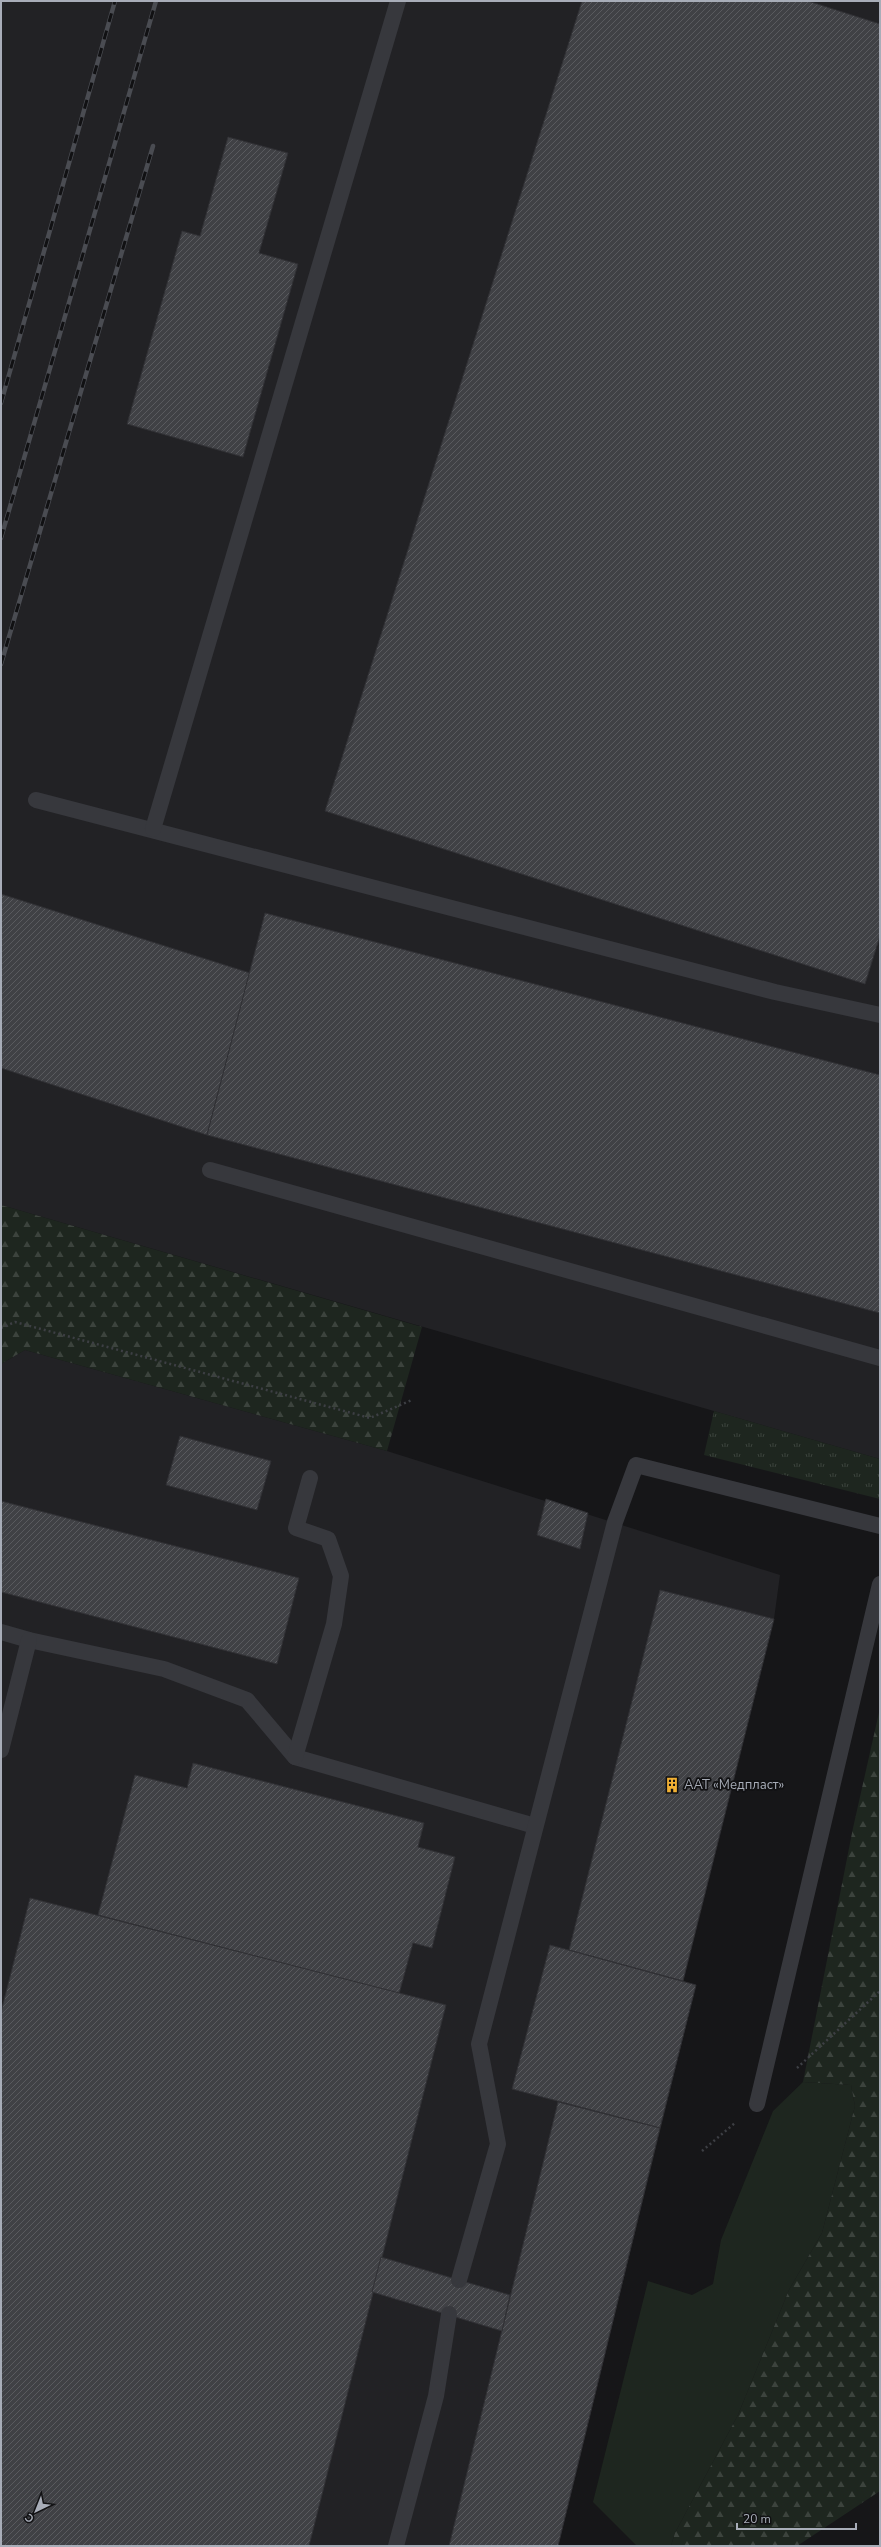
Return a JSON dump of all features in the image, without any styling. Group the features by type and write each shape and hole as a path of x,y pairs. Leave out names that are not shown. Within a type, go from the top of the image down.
{"lane":[{"path":"153,829 398,1"},
{"path":"36,800 153,829 775,992 880,1015"},
{"path":"210,1170 880,1358"},
{"path":"459,2280 498,2144 479,2044 615,1522 636,1465 880,1526"},
{"path":"295,1757 334,1624 341,1576 328,1539 296,1528 310,1478"},
{"path":"757,2104 880,1584"},
{"path":"1,1632 29,1640 164,1669 247,1700 295,1757 535,1826"},
{"path":"1,1750 29,1640"},
{"path":"396,2546 436,2396 449,2314"}],"path":[{"path":"1,1328 15,1322 370,1418 412,1400"}],"shaded area":[{"path":"1,1 880,1 880,1459 1,1205"},
{"name":"ААТ «Медпласт»","path":"25,1350 387,1451 780,1575 774,1619 683,1981 696,1985 558,2546 1,2546 1,1364"}],"green space":[{"path":"1,1205 422,1327 387,1451 25,1350 1,1364"},
{"path":"714,1411 880,1459 880,1499 704,1455"},
{"path":"880,1708 880,2491 797,2546 671,2546 675,2533 738,2415 789,2290 822,2233 855,2106 851,2085 803,2082 853,1828"},
{"path":"803,2082 851,2085 855,2106 822,2233 789,2290 738,2415 675,2533 671,2546 637,2546 593,2502 648,2281 692,2295 713,2284 721,2240 773,2111"}],"building":[{"path":"582,1 808,1 880,24 880,936 865,984 325,811"},
{"path":"228,137 288,153 259,253 298,264 243,457 127,424 182,231 200,236"},
{"path":"1,894 250,973 207,1135 1,1068"},
{"path":"265,913 880,1075 880,1313 207,1135"},
{"path":"180,1436 271,1461 257,1510 166,1485"},
{"path":"546,1499 588,1513 580,1549 537,1535"},
{"path":"1,1501 299,1578 277,1664 1,1592"},
{"name":"ААТ «Медпласт»","path":"660,1590 774,1619 683,1981 569,1950"},
{"path":"193,1763 424,1823 418,1847 455,1857 432,1948 413,1943 399,1994 98,1915 135,1775 187,1788"},
{"path":"30,1898 446,2005 309,2546 1,2546 1,2012"},
{"path":"550,1945 696,1985 660,2128 512,2089"},
{"path":"558,2102 660,2128 558,2546 449,2546"},
{"path":"381,2257 510,2295 502,2331 372,2292"}],"railway":[{"path":"1,403 115,1"},
{"path":"1,538 156,1"},
{"path":"1,664 153,146"}],"place":[{"name":"ААТ «Медпласт»","path":"672,1785"}]}
